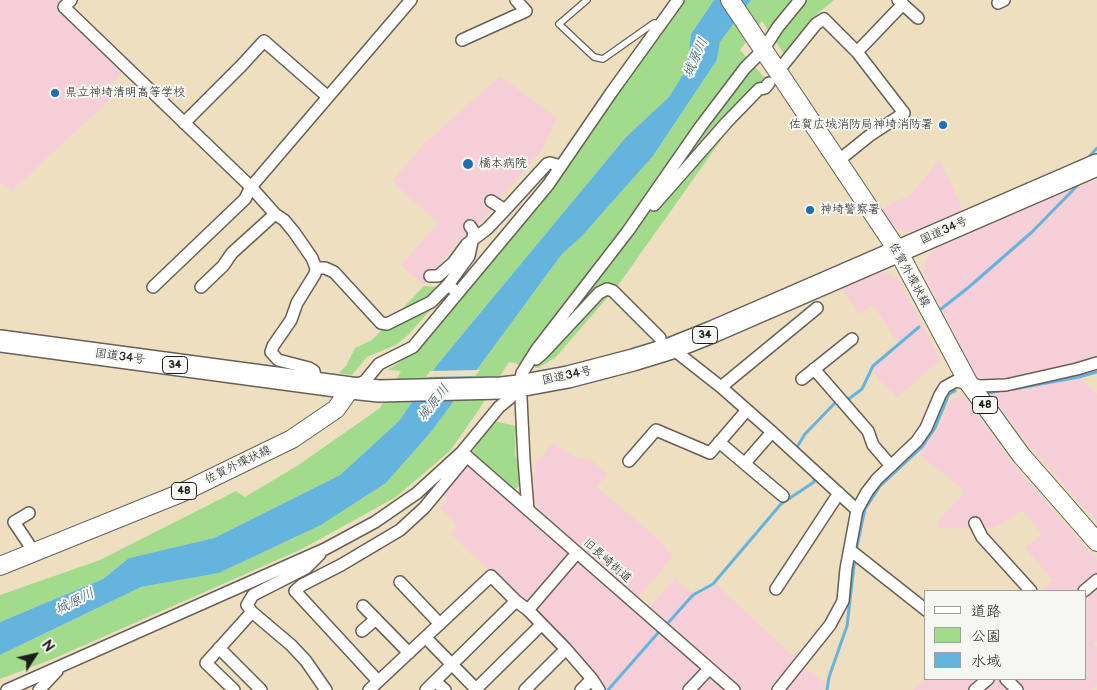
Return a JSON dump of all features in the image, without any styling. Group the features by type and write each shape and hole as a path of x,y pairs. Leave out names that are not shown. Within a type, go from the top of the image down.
{"highway":[{"name":"国道34号","path":"0,341 316,384 379,390 515,381 586,372 672,348 712,332 1097,165"}],"main road":[{"name":"佐賀外環状線","path":"730,0 898,251 968,382 1021,455 1097,542"},
{"name":"佐賀外環状線","path":"0,566 142,502 181,493 292,439 336,409 351,388"}],"street":[{"path":"71,0 64,7 251,188 275,214 284,220 294,232 316,268 315,274 297,303 291,320 271,352 278,360 314,371 316,384"},
{"path":"153,287 245,198 251,188 411,0"},
{"path":"462,40 526,11 516,0"},
{"path":"351,388 365,381 379,364 413,347 453,289 548,185 678,0"},
{"path":"7,690 324,549 394,510 417,493 462,452 498,407 510,398 515,381 537,348 628,231 701,126 800,0"},
{"path":"857,52 900,2 918,18"},
{"path":"784,65 816,24 824,19 857,52 904,113 869,136 838,161"},
{"path":"184,123 264,41 328,97"},
{"path":"628,231 652,207 727,122 759,89 765,88 769,83"},
{"path":"430,276 438,276 453,263 467,244 487,229 546,164 550,163 561,166"},
{"path":"491,201 505,210"},
{"path":"201,287 223,266 232,252 275,214"},
{"path":"316,268 325,268 334,272 381,323 387,324 453,289 469,256 474,239 474,232 470,226"},
{"path":"515,381 599,293 607,289 613,290 660,338"},
{"path":"720,387 817,308"},
{"path":"802,379 852,339"},
{"path":"679,354 772,432 857,510"},
{"path":"778,690 830,624 843,601 846,569 854,554 857,510 867,492 917,441 926,428 940,395 946,387 956,381 980,386 1006,385 1097,363"},
{"path":"814,369 868,431 873,445 891,466"},
{"path":"515,381 522,398 528,510"},
{"path":"629,461 656,430 710,452 746,410"},
{"path":"745,463 772,432"},
{"path":"719,442 783,496"},
{"path":"378,681 295,591 302,585 341,566 400,530 424,508 463,461 462,452"},
{"name":"旧長崎街道","path":"462,452 734,690"},
{"path":"776,588 839,493"},
{"path":"29,513 14,522 34,552"},
{"path":"975,524 982,537 1031,590"},
{"path":"324,549 306,568 253,594 247,605 252,612 292,645 326,690"},
{"path":"528,610 577,553"},
{"path":"854,554 924,608"},
{"path":"369,690 491,576 566,649 599,690"},
{"path":"1085,590 1097,580"},
{"path":"400,582 440,624"},
{"path":"426,690 516,601"},
{"path":"363,606 408,653"},
{"path":"234,690 206,663 252,612"},
{"path":"362,631 376,619"},
{"path":"426,638 477,690 541,625"},
{"path":"220,648 258,689"},
{"path":"525,690 566,649"},
{"path":"39,690 61,667"},
{"path":"689,690 709,669"},
{"path":"581,690 592,679"},
{"path":"435,680 445,690"},
{"path":"975,690 987,680"},
{"path":"1007,680 1017,690"}],"lane":[{"path":"587,0 559,24 594,57 603,59 654,23 662,23"}],"shaded area":[{"name":"県立神埼清明高等学校","path":"0,0 63,0 58,6 123,71 109,88 111,99 12,190 0,183"},
{"name":"橋本病院","path":"500,76 557,118 544,147 477,226 458,241 424,286 401,265 438,223 392,181 424,144"},
{"path":"940,159 963,211 913,233 900,230 886,222 877,211 912,194"},
{"path":"1097,180 1097,356 1039,373 992,380 977,378 922,270 932,250 1045,200"},
{"path":"884,272 898,278 940,360 897,398 874,373 875,366 900,346 873,305 859,314 841,288"},
{"path":"1079,377 1097,395 1097,523 1031,448 989,393"},
{"path":"963,395 1011,462 1097,560 1097,576 1082,590 1043,590 1053,580 1025,548 1042,534 1022,510 1004,523 988,529 939,528 938,521 965,491 919,454 938,429 951,399"},
{"path":"553,443 572,456 591,460 607,474 597,487 656,537 673,557 637,599 648,609 675,578 696,596 717,585 792,655 796,651 806,659 802,665 825,683 824,690 605,690 595,675 451,534 457,525 440,508 447,499 441,493 467,463 533,521 541,513 533,495 534,465"},
{"path":"1097,590 1097,640 1093,644 1097,648 1097,684 1091,690 984,690 995,680 1087,680 1087,599"},
{"path":"925,680 983,680 971,690 913,690"}],"green space":[{"path":"684,0 714,0 691,34 687,68 669,97 626,137 437,365 399,421 340,475 214,538 129,558 103,579 0,622 0,595 100,560 236,491 245,497 297,466 380,408 401,371 388,370 417,350 550,191"},
{"path":"751,0 834,0 817,14 784,54 762,21 740,50 765,78 619,284 556,357 538,368 509,362 450,451 396,497 302,549 53,659 0,679 0,655 141,587 219,573 321,525 386,483 431,432 562,254 582,236 653,156 717,60 720,42"},
{"path":"424,286 439,287 434,306 408,335 396,345 367,357 352,375 339,373 346,366 355,348 372,340"},
{"path":"493,421 516,426 515,455 519,464 520,485 514,490 472,452"}],"water":[{"name":"城原川","path":"714,0 751,0 720,42 717,60 653,156 582,236 562,254 431,432 386,483 321,525 219,573 141,587 0,655 0,622 103,579 129,558 214,538 340,475 399,421 437,365 626,137 669,97 687,68 691,34"}],"pier":[{"path":"480,370 475,376 426,377 430,371"}],"waterway":[{"path":"1087,159 1097,148"},
{"path":"941,309 1032,232 1077,186"},
{"path":"844,400 862,389 873,366 919,327"},
{"path":"1014,389 1097,372"},
{"path":"989,393 1003,390"},
{"path":"856,551 865,509 880,486 922,447 935,428 949,394 955,391"},
{"path":"801,452 797,447 805,434 838,402"},
{"path":"667,624 693,595 713,584 781,504 814,482 815,474"},
{"path":"827,690 829,677 847,626 855,557"},
{"path":"608,690 658,633"}],"place":[{"name":"県立神埼清明高等学校","path":"55,93"},
{"name":"佐賀広域消防局神埼消防署","path":"943,125"},
{"name":"橋本病院","path":"468,164"},
{"name":"神埼警察署","path":"810,210"}]}
